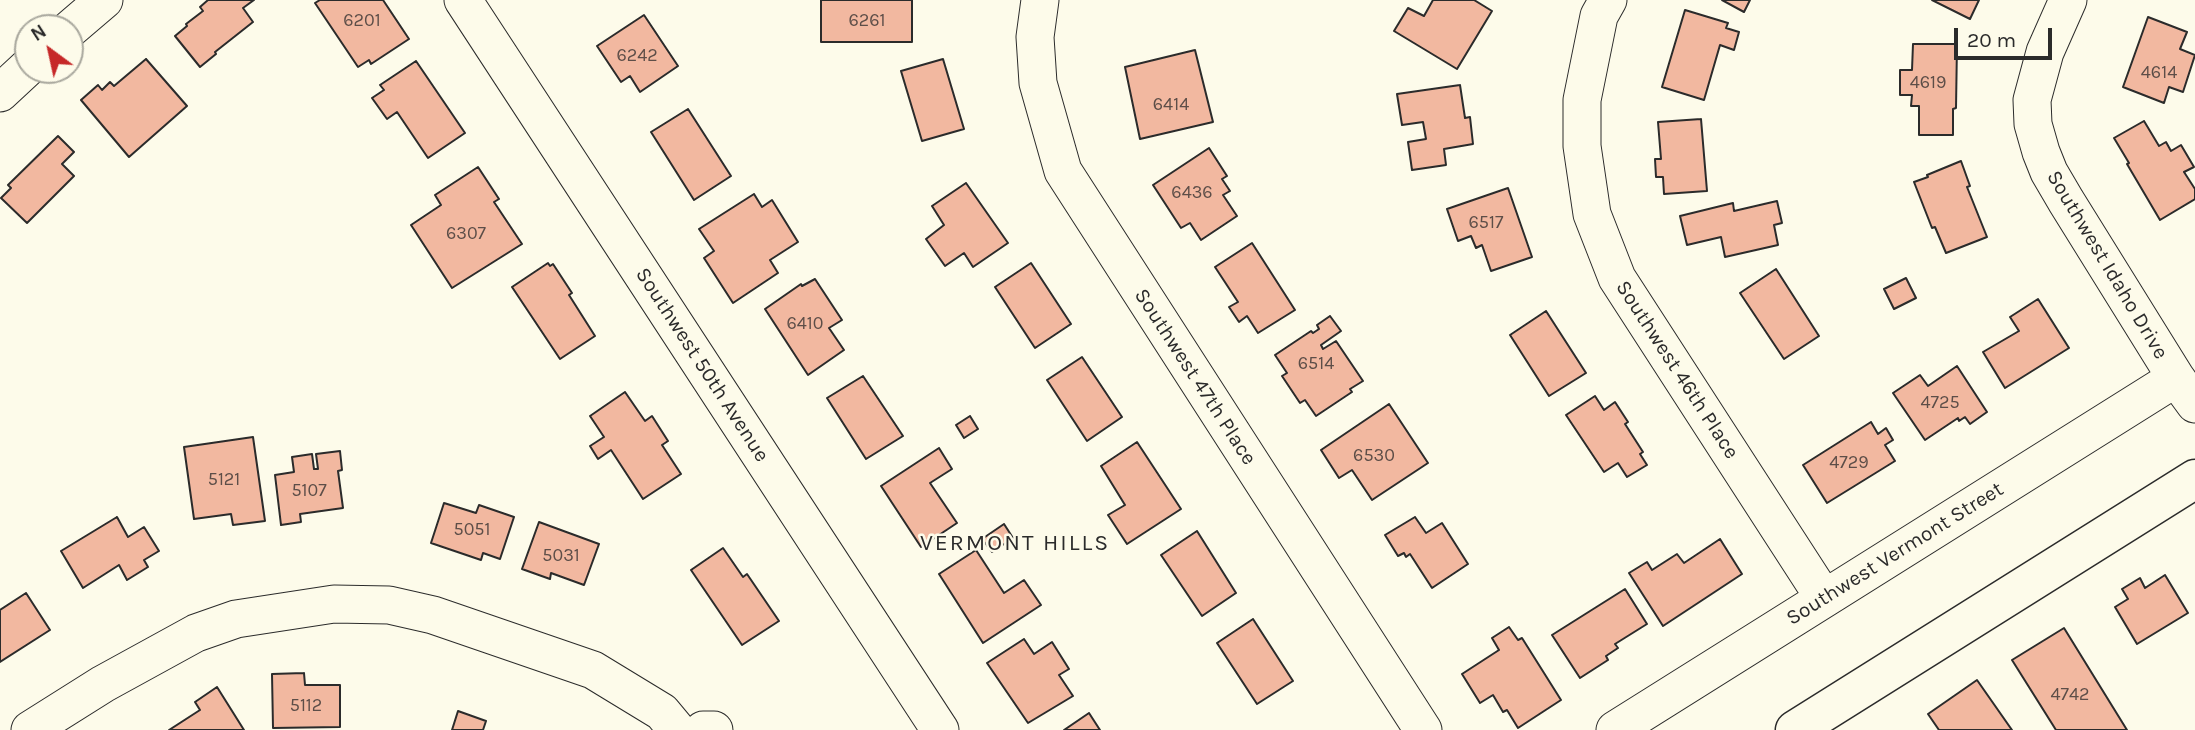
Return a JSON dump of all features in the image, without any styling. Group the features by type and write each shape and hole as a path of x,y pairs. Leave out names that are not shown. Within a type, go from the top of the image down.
{"main road":[{"path":"1795,730 2195,479"}],"street":[{"path":"84,17 104,0"},
{"name":"Southwest 50th Avenue","path":"463,0 931,727"},
{"name":"Southwest 47th Place","path":"1040,0 1035,37 1038,83 1063,172 1423,730"},
{"name":"Southwest 46th Place","path":"1608,0 1600,16 1582,100 1582,146 1592,214 1617,278 1824,598"},
{"name":"Southwest Idaho Drive","path":"2068,0 2045,52 2032,100 2033,124 2038,143 2049,172 2066,201 2186,391"},
{"path":"0,93 14,80"},
{"name":"Southwest Vermont Street","path":"1615,730 1824,598 2186,391"},
{"path":"30,730 103,684 196,633 236,619 334,604 389,605 433,615 593,670 662,712 677,730"},
{"path":"703,730 713,730"}],"building":[{"path":"208,0 254,0 243,8 253,22 200,67 175,36 203,11 200,7"},
{"path":"320,0 383,0 409,39 371,64 369,60 358,67 315,3"},
{"path":"821,0 912,0 912,42 821,42"},
{"path":"1433,0 1474,0 1492,11 1457,69 1394,31 1408,8 1424,16"},
{"path":"1722,0 1750,0 1744,12"},
{"path":"1932,0 1979,0 1970,19"},
{"path":"1685,10 1728,23 1726,28 1739,32 1734,50 1720,45 1704,100 1662,87"},
{"path":"644,15 678,66 640,92 630,76 621,82 597,46"},
{"path":"2148,17 2187,32 2180,49 2195,55 2183,92 2169,87 2164,103 2123,87"},
{"path":"1913,44 1957,44 1953,135 1919,135 1919,106 1911,106 1912,95 1900,95 1900,70 1912,70"},
{"path":"1195,50 1213,122 1140,139 1125,67"},
{"path":"146,59 187,106 129,157 81,100 98,85 102,90 110,82 114,86"},
{"path":"943,59 964,129 922,141 901,71"},
{"path":"416,61 465,133 428,158 397,112 387,119 372,98 384,90 380,85"},
{"path":"1460,85 1465,118 1470,117 1473,144 1444,149 1446,165 1412,170 1408,142 1426,139 1423,122 1402,125 1397,94"},
{"path":"688,109 731,176 694,200 651,132"},
{"path":"1701,119 1707,191 1664,194 1663,177 1656,177 1655,159 1661,159 1658,122"},
{"path":"2144,121 2159,146 2166,142 2171,151 2181,145 2194,167 2184,172 2195,189 2195,199 2160,220 2114,138"},
{"path":"58,136 74,152 62,164 74,176 27,223 1,198 11,188 8,185"},
{"path":"1209,148 1227,176 1222,179 1230,191 1223,195 1237,216 1201,240 1190,223 1181,228 1153,185"},
{"path":"1961,161 1970,186 1967,187 1987,237 1946,253 1935,227 1932,228 1914,182"},
{"path":"478,167 499,199 494,202 522,244 452,288 411,225 441,205 435,195"},
{"path":"966,183 1008,243 973,267 964,253 945,266 926,239 944,225 932,206"},
{"path":"1508,188 1532,257 1491,271 1482,245 1476,248 1471,236 1458,241 1447,209"},
{"path":"754,194 762,207 772,200 798,242 770,260 778,273 733,303 704,258 714,251 699,229"},
{"path":"1777,201 1782,223 1774,225 1778,245 1725,257 1721,237 1687,245 1680,216 1733,203 1734,211"},
{"path":"1252,243 1295,310 1258,333 1247,316 1239,322 1229,307 1238,302 1215,267"},
{"path":"548,263 550,266 553,264 572,293 569,295 595,336 560,359 512,287"},
{"path":"1031,263 1071,324 1035,348 995,287"},
{"path":"1776,269 1819,336 1784,359 1740,293"},
{"path":"1906,278 1916,298 1894,309 1884,289"},
{"path":"815,279 842,320 829,328 844,350 808,375 765,309 801,284 802,286"},
{"path":"2038,299 2069,348 2005,388 1983,352 2019,331 2010,317"},
{"path":"1546,311 1586,373 1549,396 1510,335"},
{"path":"1330,316 1341,331 1321,345 1323,349 1336,341 1363,381 1350,389 1352,392 1316,416 1305,400 1300,403 1282,376 1287,373 1275,355 1311,331 1313,333 1319,329 1317,325"},
{"path":"1082,357 1122,417 1087,441 1047,380"},
{"path":"1957,366 1987,412 1970,424 1965,417 1959,421 1958,418 1925,440 1893,393 1920,375 1928,386"},
{"path":"863,376 903,436 866,459 827,398"},
{"path":"625,392 645,421 652,416 668,441 662,445 681,474 643,499 611,450 598,459 590,446 604,437 590,416"},
{"path":"1595,396 1604,410 1615,402 1643,452 1640,454 1647,465 1627,477 1618,463 1604,472 1566,415"},
{"path":"1389,404 1428,463 1372,500 1352,470 1339,478 1321,450"},
{"path":"970,416 978,429 964,438 956,425"},
{"path":"1871,422 1878,434 1886,428 1893,440 1885,445 1895,461 1827,503 1803,465"},
{"path":"253,437 265,521 233,525 231,514 194,519 184,447"},
{"path":"1137,442 1181,509 1127,544 1108,515 1125,505 1101,466"},
{"path":"939,448 952,469 930,483 957,523 921,547 881,486"},
{"path":"340,451 342,470 338,471 343,508 300,514 301,522 281,525 275,475 294,472 292,457 312,454 314,469 318,469 316,454"},
{"path":"444,503 476,513 479,505 514,517 500,559 483,553 481,560 431,543"},
{"path":"117,517 128,537 144,527 159,551 144,560 148,567 127,580 119,565 83,588 61,551"},
{"path":"1415,517 1426,533 1442,523 1468,564 1432,588 1410,554 1406,557 1404,553 1398,556 1385,535"},
{"path":"539,522 599,544 584,585 551,573 550,579 522,569"},
{"path":"1004,524 1013,538 992,552 982,539"},
{"path":"1197,531 1236,593 1202,616 1161,555"},
{"path":"1720,539 1742,574 1663,626 1629,573 1647,562 1652,570 1677,554 1684,563"},
{"path":"723,548 743,577 747,574 779,621 742,645 691,570"},
{"path":"976,550 1004,593 1024,580 1041,605 983,643 939,574"},
{"path":"2165,575 2188,613 2137,644 2115,607 2128,599 2122,589 2140,578 2145,588"},
{"path":"1625,589 1647,624 1615,644 1618,648 1606,656 1608,660 1580,678 1552,635"},
{"path":"26,593 50,630 0,662 0,610"},
{"path":"1253,619 1293,681 1257,704 1217,643"},
{"path":"1509,627 1518,640 1522,638 1561,700 1518,728 1507,710 1503,712 1493,695 1480,703 1462,674 1499,650 1492,638"},
{"path":"2064,628 2127,730 2056,730 2012,660"},
{"path":"1024,639 1034,654 1052,642 1069,669 1059,675 1073,696 1028,723 987,663"},
{"path":"304,673 305,685 340,685 340,727 273,728 272,674"},
{"path":"1977,680 2012,730 1939,730 1928,714"},
{"path":"217,687 244,730 169,730 200,710 195,702"},
{"path":"458,711 486,721 483,730 452,730"},
{"path":"1089,713 1100,730 1064,730"}],"district":[{"name":"VERMONT HILLS","path":"1015,543"}]}
